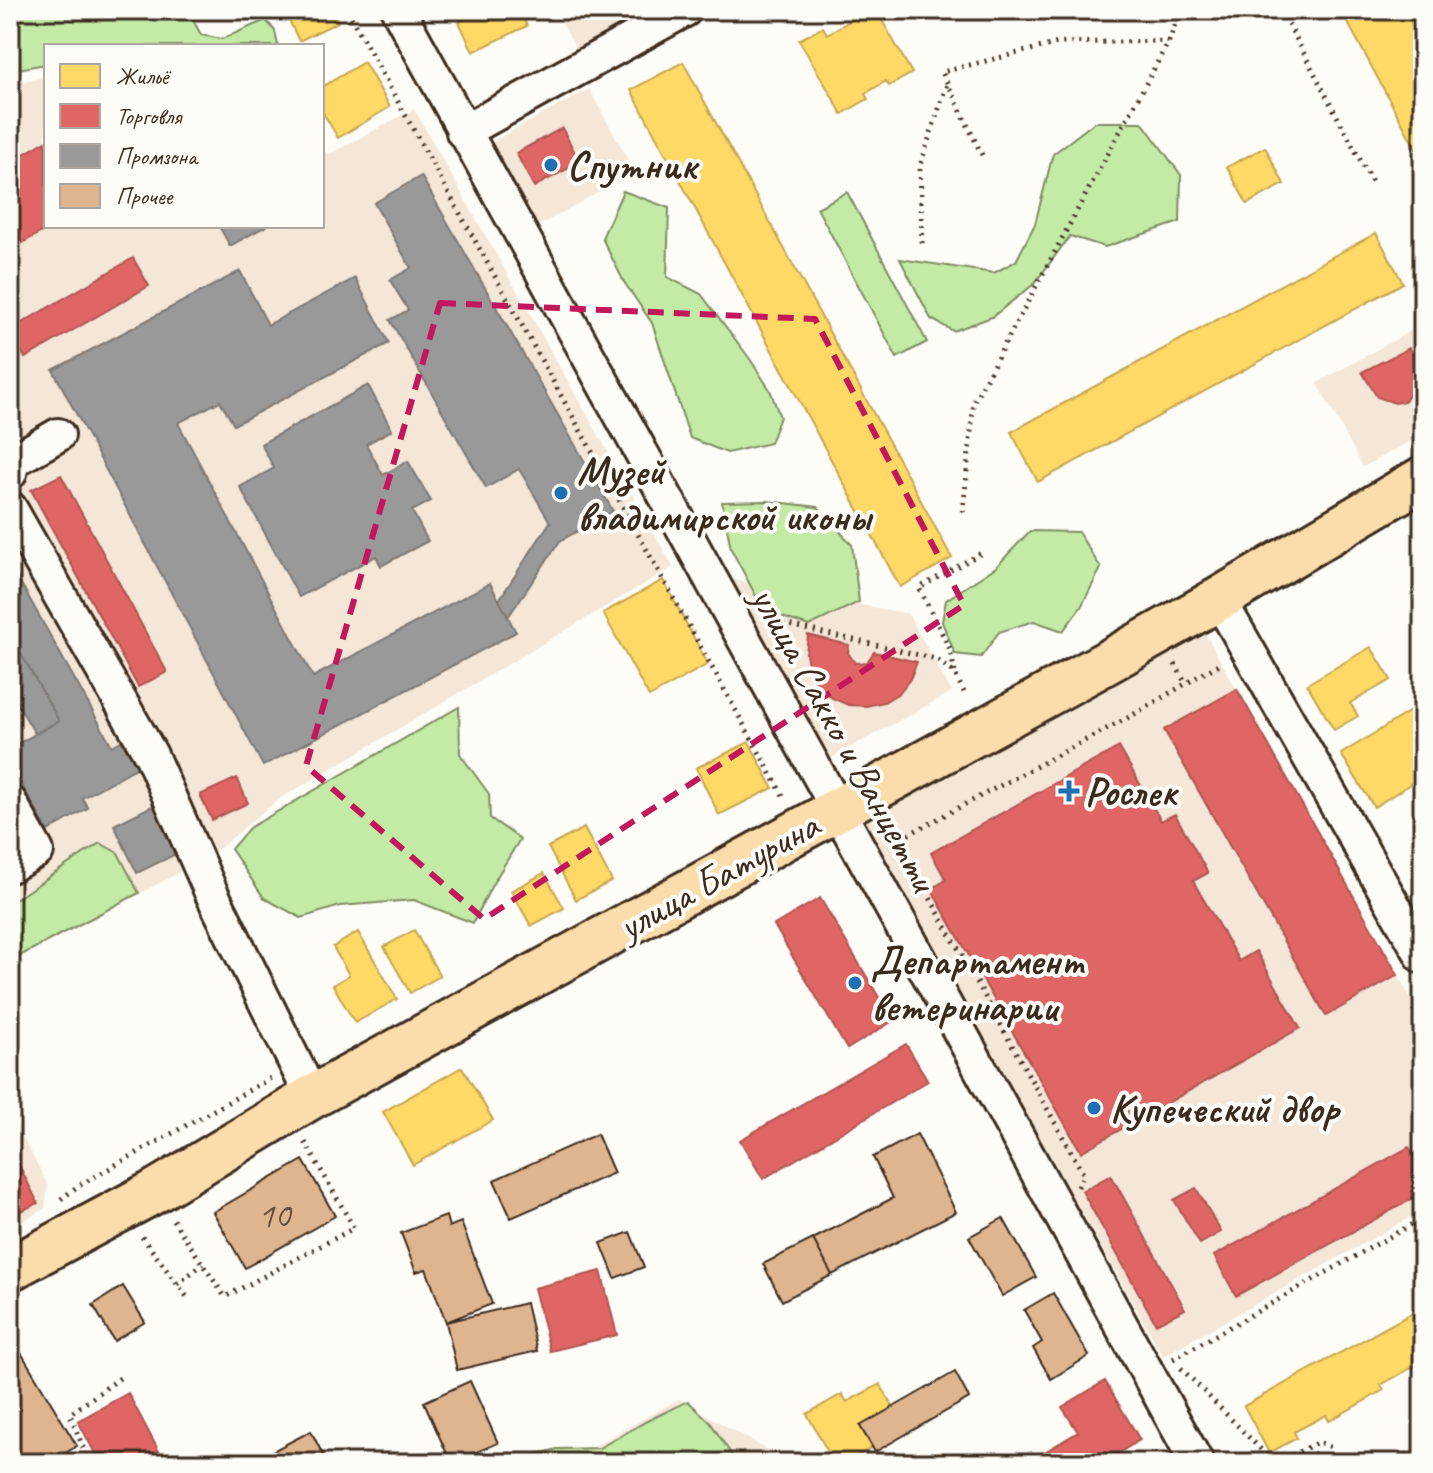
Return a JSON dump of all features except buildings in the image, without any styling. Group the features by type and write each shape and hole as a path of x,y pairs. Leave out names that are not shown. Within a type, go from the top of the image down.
{"main road":[{"name":"улица Батурина","path":"10,1269 154,1192 290,1096 837,810 1219,599 1423,478"}],"street":[{"name":"улица Сакко и Ванцетти","path":"398,10 1197,1463"},
{"path":"463,132 685,10"},
{"path":"10,473 13,461 58,435"},
{"path":"10,508 151,755 211,892 290,1096"},
{"path":"1219,599 1423,957"},
{"path":"10,802 37,851 10,866"}],"path":[{"path":"347,10 786,798"},
{"path":"963,512 974,401 1169,41 1180,10"},
{"path":"1281,10 1373,184"},
{"path":"982,155 942,72 1058,43 1169,41"},
{"path":"922,243 920,166 947,83"},
{"path":"1412,407 1423,426"},
{"path":"966,696 955,674 949,647 919,588 985,551"},
{"path":"762,619 936,659 955,674"},
{"path":"1084,1175 898,840 1113,726 1215,666"},
{"path":"1178,670 1186,684"},
{"path":"182,1233 225,1297 354,1228 290,1096"},
{"path":"1334,1448 1318,1442 1276,1463 1172,1359 1423,1218"},
{"path":"134,1226 190,1301"},
{"path":"177,1284 203,1264"},
{"path":"89,1463 70,1414 124,1375"}],"highlighted area":[{"path":"440,303 815,319 964,605 484,919 306,766"}],"shaded area":[{"path":"555,10 648,10 576,49"},
{"path":"44,77 44,228 324,228 324,152 330,154 414,109 673,567 276,801 210,856 10,963 10,86"},
{"path":"589,89 635,172 536,227 490,143"},
{"path":"1423,324 1423,434 1363,467 1317,383"},
{"path":"728,579 908,614 952,692 829,759"},
{"path":"1201,626 1423,1020 1423,1210 1163,1356 859,819"},
{"path":"10,1113 48,1185 45,1208 10,1229"},
{"path":"679,1399 790,1463 564,1463"}],"green space":[{"path":"10,10 188,10 201,35 222,39 266,20 275,31 278,44 44,44 44,64 13,70 10,65"},
{"path":"1095,122 1142,122 1181,175 1180,222 1105,247 1070,236 1034,284 992,317 953,331 931,319 900,259 994,273 1016,261 1035,224 1053,154"},
{"path":"623,191 669,208 667,277 701,294 770,390 780,417 770,443 727,453 690,438 652,323 624,282 602,238"},
{"path":"847,192 927,342 897,358 817,208"},
{"path":"767,501 818,507 852,545 859,602 809,626 764,611 731,549 722,502"},
{"path":"1030,531 1078,532 1101,568 1081,607 1063,631 1034,621 999,632 981,657 955,654 942,622 946,600 996,567"},
{"path":"459,707 460,754 489,794 490,818 520,839 473,923 414,900 340,906 301,918 264,898 231,849 249,828"},
{"path":"100,843 118,853 139,893 10,961 10,903"},
{"path":"688,1401 710,1422 737,1463 518,1463 557,1449 599,1448"}],"place":[{"name":"Спутник","path":"551,165"},
{"name":"Музей владимирской иконы","path":"561,493"},
{"name":"Рослек","path":"1069,791"},
{"name":"Департамент ветеринарии","path":"855,983"},
{"name":"Купеческий двор","path":"1094,1108"}]}
